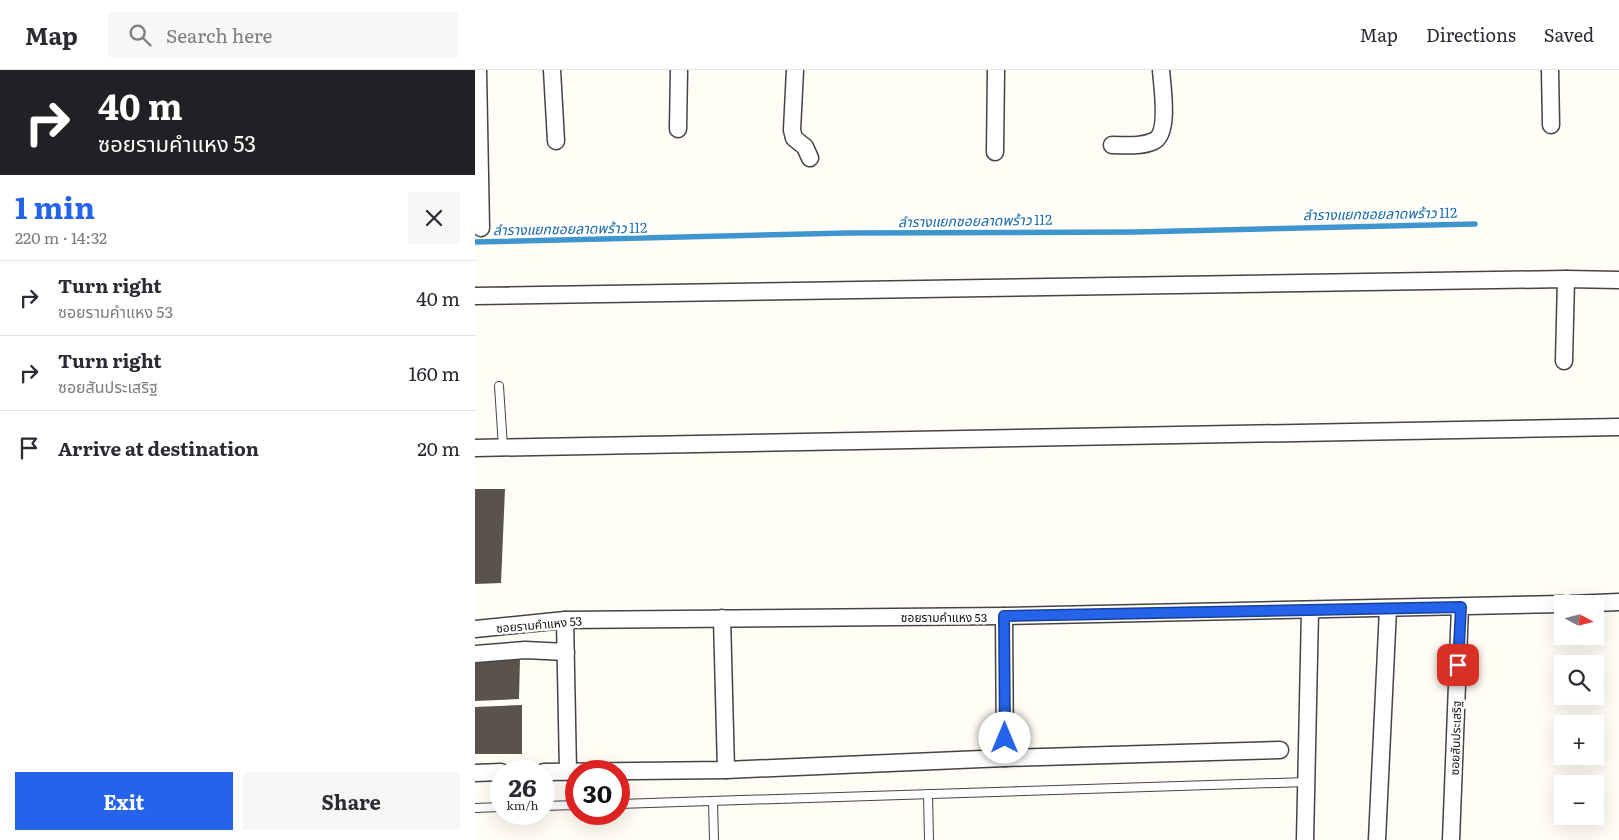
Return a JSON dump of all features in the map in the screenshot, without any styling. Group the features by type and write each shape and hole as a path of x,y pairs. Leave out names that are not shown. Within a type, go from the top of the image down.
{"street":[{"path":"478,70 481,228"},
{"path":"552,70 556,141"},
{"path":"678,129 679,70"},
{"path":"795,70 792,130 794,138 805,147 810,158"},
{"path":"995,152 996,70"},
{"path":"1111,145 1138,145 1156,140 1163,131 1161,70"},
{"path":"1551,70 1551,125"},
{"path":"475,296 1566,279 1619,280"},
{"path":"1564,361 1566,279"},
{"path":"475,448 1619,427"},
{"path":"1604,603 1619,602"},
{"name":"ซอยรามคำแหง 53","path":"475,629 565,620 1004,616 1310,611 1554,604"},
{"name":"ซอยสันประเสริฐ","path":"1451,840 1461,607"},
{"path":"1377,840 1388,609"},
{"path":"1305,840 1310,611"},
{"path":"1004,616 1005,758"},
{"path":"722,618 725,770"},
{"path":"565,620 568,760"},
{"path":"475,654 525,650 566,652"},
{"path":"630,771 725,770 1005,758 1280,750"},
{"path":"475,773 490,772"}],"lane":[{"path":"499,386 503,447"},
{"path":"630,804 1307,782"},
{"path":"928,794 929,840"},
{"path":"713,801 714,840"},
{"path":"475,808 490,808"}],"building":[{"path":"475,489 505,489 501,583 475,584"},
{"path":"520,658 519,699 475,701 475,661"},
{"path":"522,705 522,754 475,754 475,707"}],"waterway":[{"name":"ลำรางแยกซอยลาดพร้าว 112","path":"475,242 848,233 1137,232 1475,224"}],"route":[{"path":"1005,738 1004,616 1461,607 1458,665"}]}
